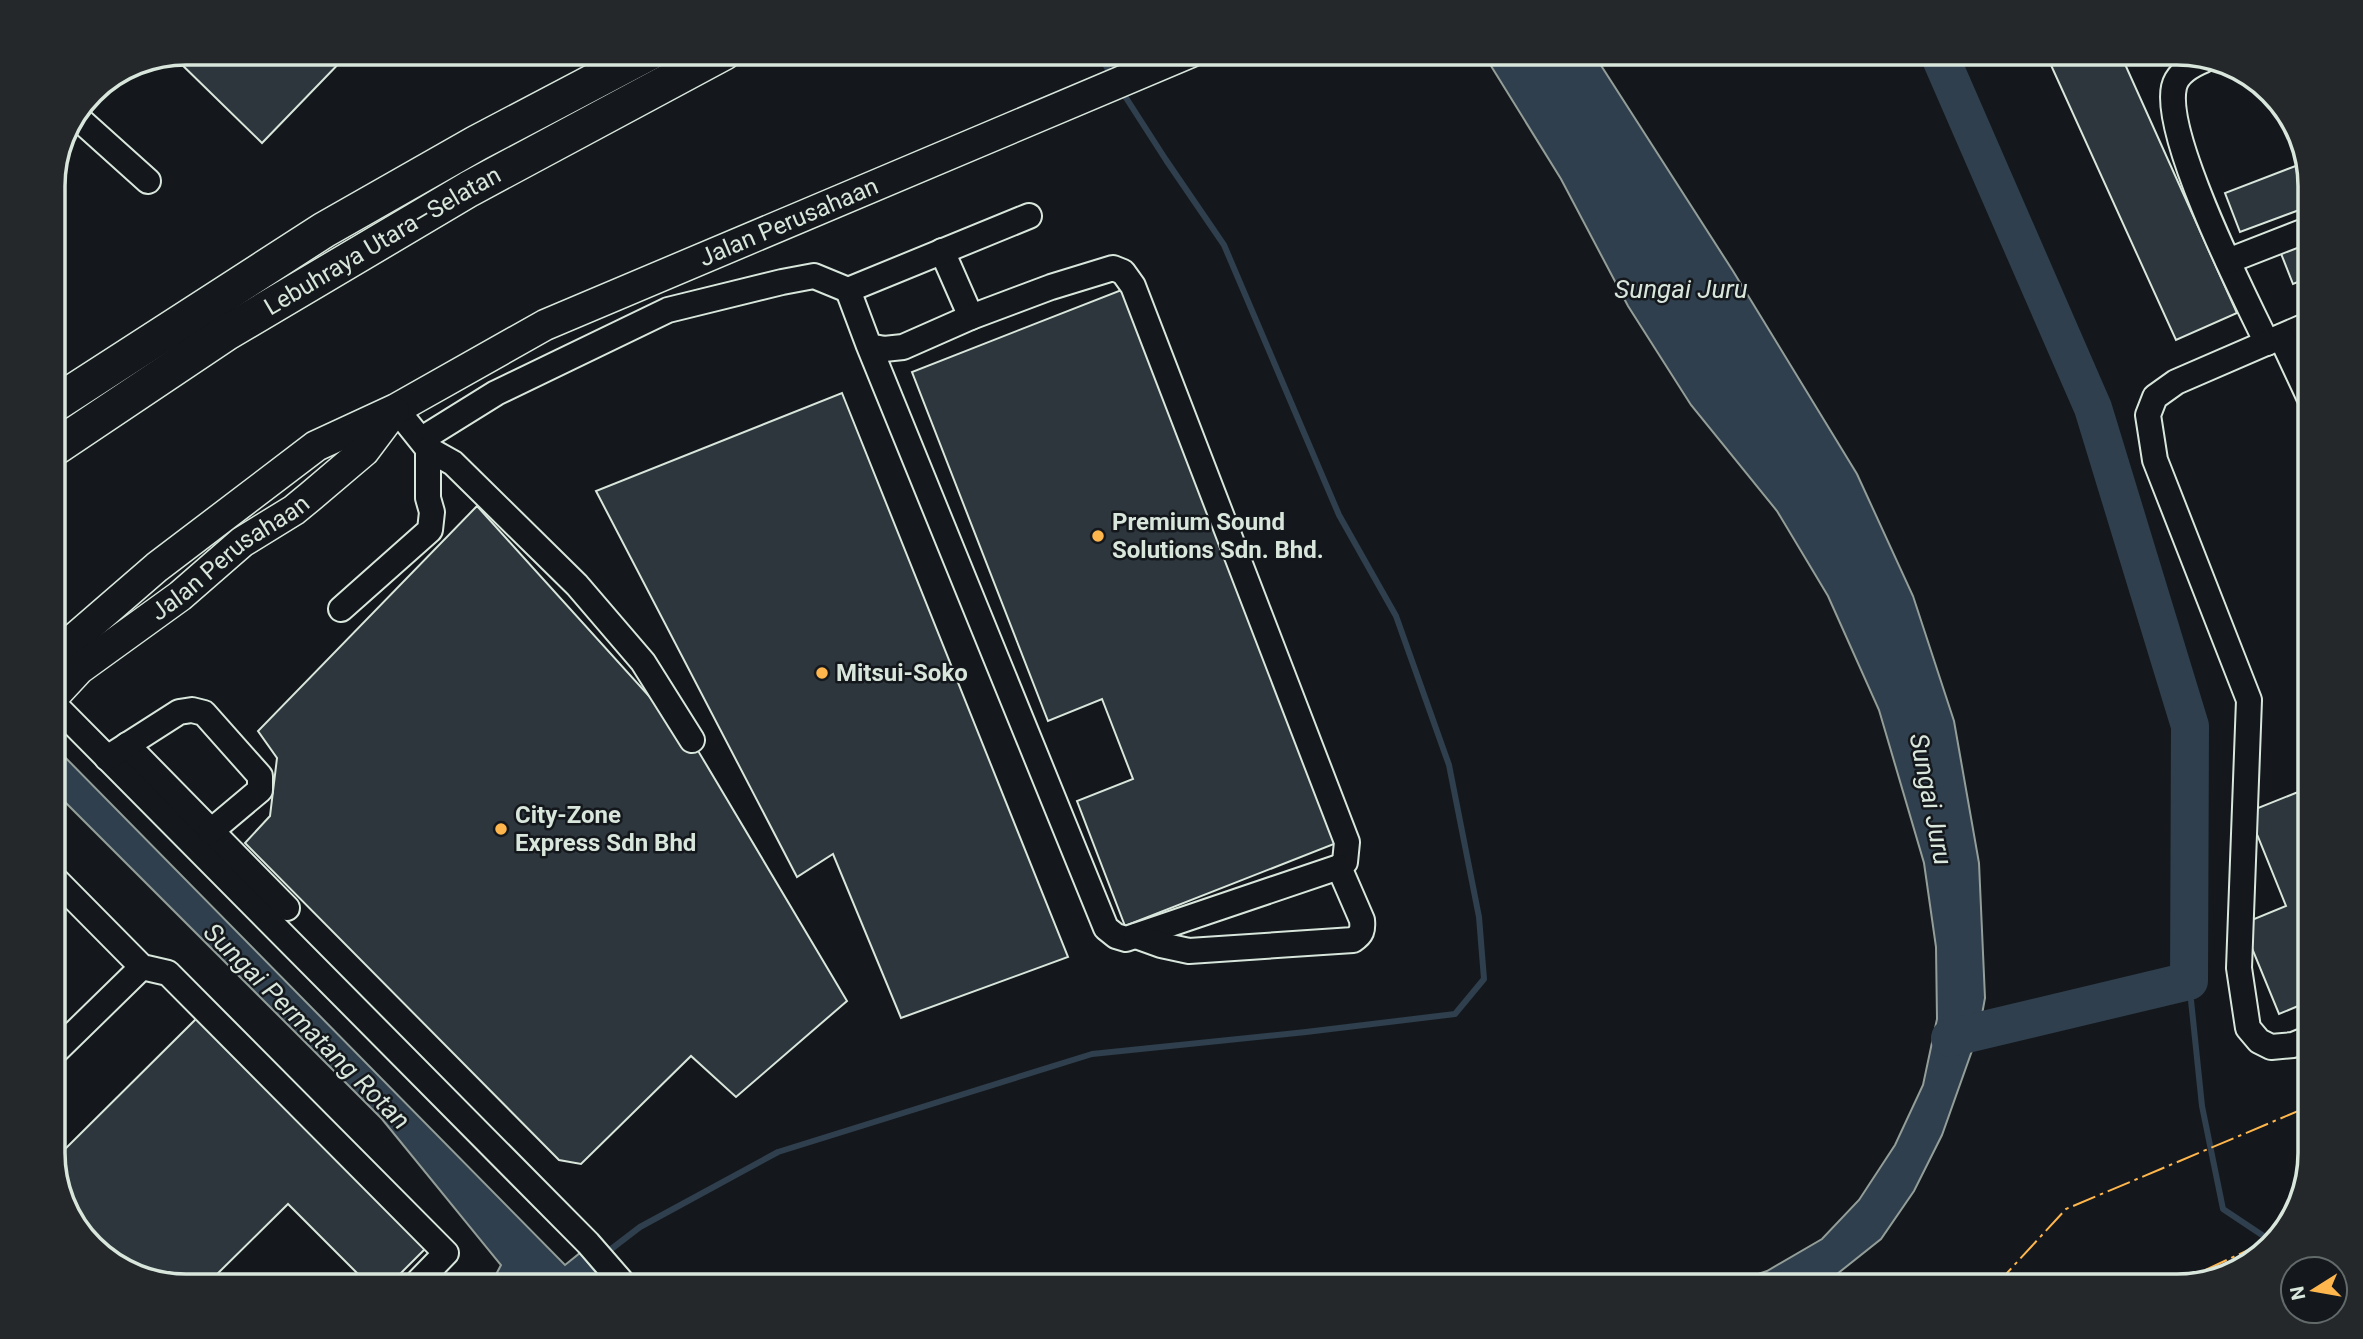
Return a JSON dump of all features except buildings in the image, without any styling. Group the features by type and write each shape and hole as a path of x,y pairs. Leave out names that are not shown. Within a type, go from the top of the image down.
{"highway":[{"name":"Lebuhraya Utara–Selatan","path":"65,397 324,230 477,143 625,65"},
{"name":"Lebuhraya Utara–Selatan","path":"65,441 226,333 458,196 700,65"}],"main road":[{"name":"Jalan Perusahaan","path":"65,647 157,567 316,446 396,409 545,325 1160,65"},
{"name":"Jalan Perusahaan","path":"65,684 79,668 180,596 242,542 312,496 364,451 396,409"}],"lane":[{"path":"2190,66 2174,85 2174,118 2193,177 2228,261 2298,379"},
{"path":"83,123 148,181"},
{"path":"425,444 496,393 668,310 814,276 848,290 1029,216"},
{"path":"2228,261 2298,234"},
{"path":"942,251 971,317"},
{"path":"848,290 869,346 1106,928 1116,936 1126,939 1339,867 1345,862 1347,842 1133,286 1124,272 1113,268 1051,287 902,347 884,349 869,346"},
{"path":"2298,329 2176,382 2155,397 2148,415 2155,460 2249,700 2239,968 2248,1028 2259,1041 2271,1046 2298,1043"},
{"path":"396,409 425,444 453,463 578,585 643,662 692,740"},
{"path":"341,609 430,530 432,512 428,498 425,444"},
{"path":"117,751 180,712 192,710 204,713 260,776 262,783 260,790 210,832"},
{"path":"65,711 117,751 210,832 287,908"},
{"path":"117,751 589,1243 613,1274"},
{"path":"1136,936 1189,951 1353,940 1360,936 1363,929 1362,920 1339,867"},
{"path":"65,889 142,967 168,974 446,1253 426,1274"},
{"path":"65,1042 142,967"}],"water":[{"name":"Sungai Juru","path":"1490,65 1601,65 1733,271 1857,474 1913,596 1954,721 1979,863 1985,998 1979,1031 1942,1135 1914,1191 1881,1239 1837,1274 1758,1274 1822,1239 1859,1200 1895,1145 1923,1085 1937,1019 1936,947 1924,863 1879,710 1828,596 1777,511 1691,405 1628,306 1561,179"},
{"name":"Sungai Permatang Rotan","path":"65,757 565,1265 580,1253 597,1274 496,1274 501,1265 382,1119 65,802"}],"waterway":[{"path":"1106,65 1113,78"},
{"path":"1944,65 2093,408 2190,726 2189,981 1950,1038"},
{"path":"606,1253 640,1227 778,1152 1092,1054 1455,1014 1484,979 1479,917 1449,765 1396,616 1339,515 1224,245 1121,90"},
{"path":"2189,981 2202,1106 2223,1209 2265,1237"}],"power":[{"path":"2006,1274 2066,1209 2298,1111"},
{"path":"2203,1271 2252,1248"}],"place":[{"name":"Premium Sound Solutions Sdn. Bhd.","path":"1098,536"},
{"name":"Mitsui-Soko","path":"822,673"},
{"name":"City-Zone Express Sdn Bhd","path":"501,829"}]}
